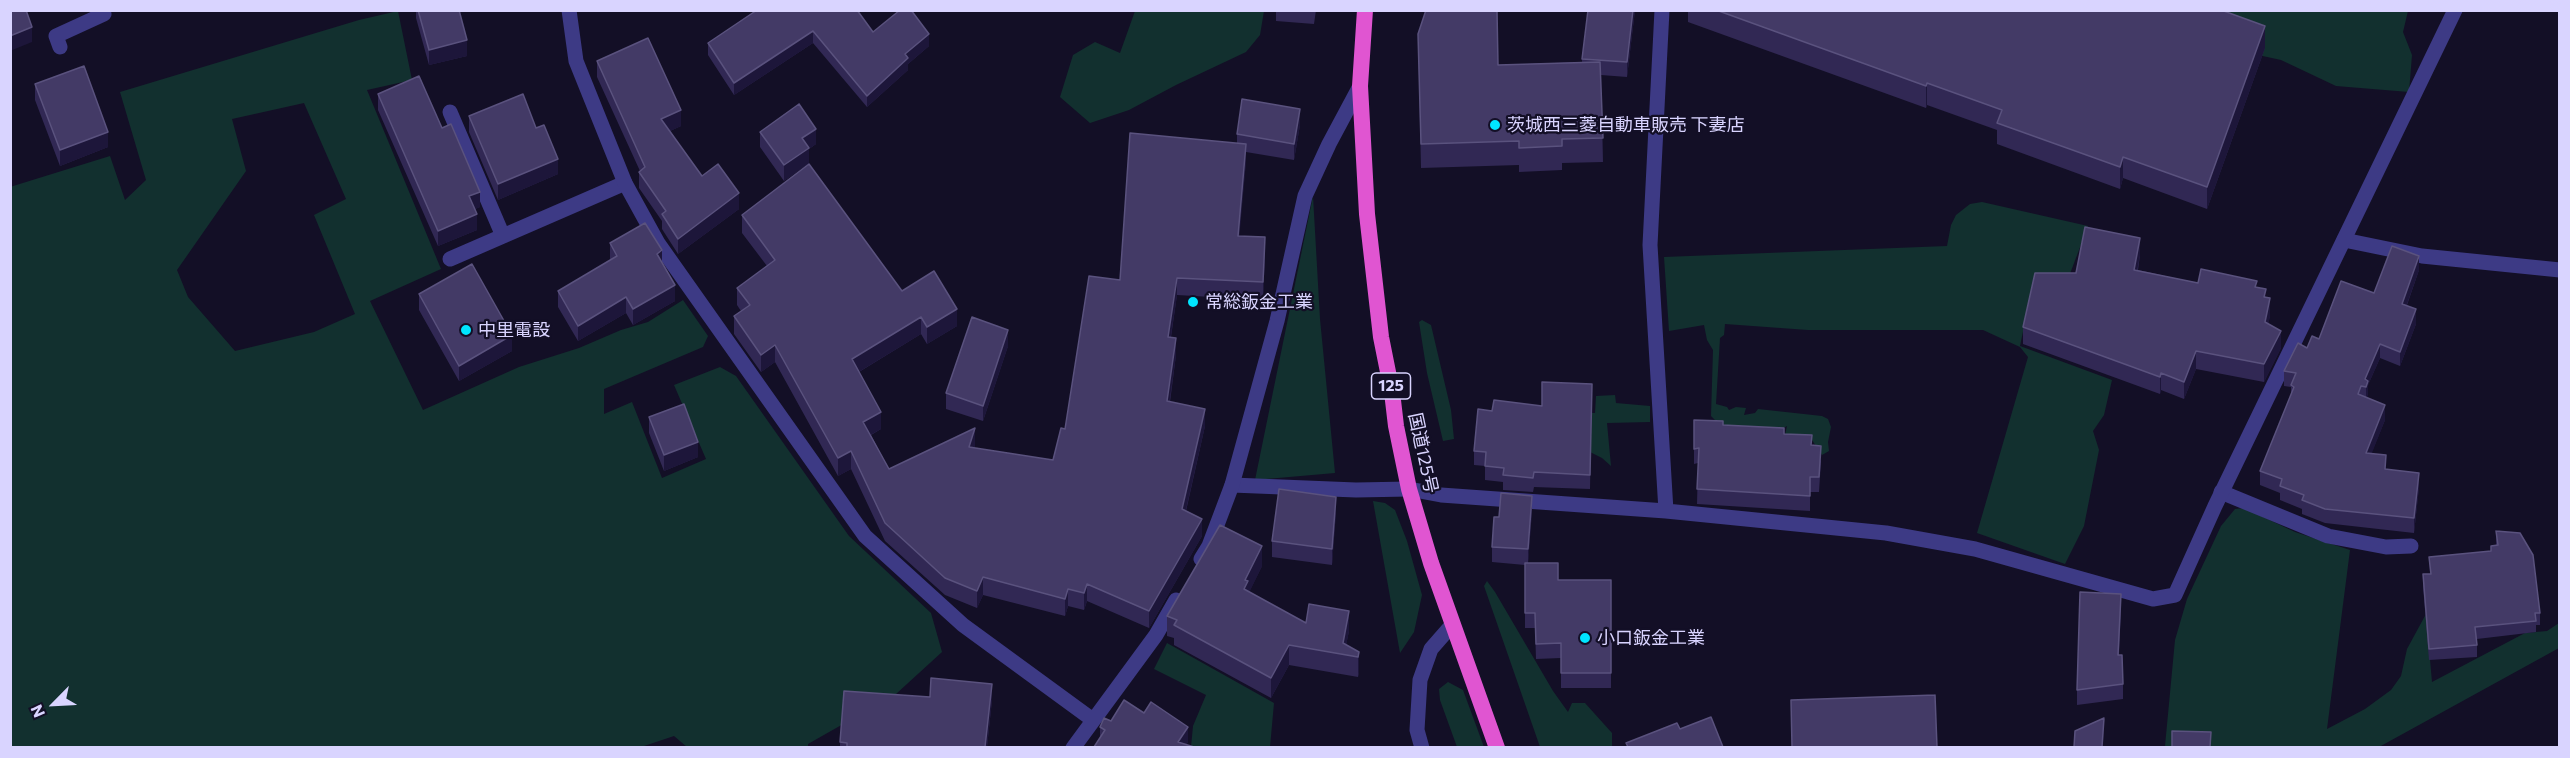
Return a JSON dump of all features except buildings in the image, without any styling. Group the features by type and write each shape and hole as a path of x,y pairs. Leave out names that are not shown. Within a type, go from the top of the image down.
{"highway":[{"name":"国道125号","path":"1365,10 1360,86 1367,214 1381,337 1396,426 1409,489 1452,625 1497,747"}],"street":[{"path":"569,10 576,61 625,183 658,243 865,536 963,625 1093,720"},
{"path":"1662,10 1650,245 1666,511"},
{"path":"1232,485 1356,490 1409,489 1441,495 1666,511 1886,533 1975,549 2153,599 2175,595 2222,492 2455,10"},
{"path":"60,47 56,36 106,12"},
{"path":"1073,747 1156,635 1209,546 1232,485 1277,321 1305,195 1360,86"},
{"path":"450,112 503,236"},
{"path":"450,259 625,183"},
{"path":"2344,240 2422,256 2559,270"},
{"path":"2222,492 2328,536 2386,547 2411,546"},
{"path":"1422,747 1417,730 1420,680 1431,649 1452,625"}],"green space":[{"path":"1135,10 1264,11 1260,35 1246,52 1129,110 1090,123 1060,97 1073,55 1095,42 1120,53"},
{"path":"398,11 412,80 367,90 441,269 370,301 423,410 519,367 579,348 621,330 648,322 683,300 708,336 703,347 604,389 604,414 632,402 662,478 706,459 674,385 720,367 736,376 849,536 931,613 942,652 896,694 808,744 808,747 687,747 674,736 638,748 11,747 10,187 110,156 125,200 146,180 120,92 359,20","holes":["304,103 346,199 314,215 355,314 314,332 235,351 188,297 177,270 246,171 232,119"]},
{"path":"2151,11 2408,11 2403,32 2412,55 2409,92 2336,86 2281,60 2212,45"},
{"path":"1313,196 1320,319 1335,473 1255,480"},
{"path":"1982,202 2088,226 2065,287 2032,288 2020,346 2112,380 2104,415 2093,431 2099,450 2084,526 2065,564 1977,533 2028,357 2020,347 1983,330 1808,330 1725,324 1724,335 1720,338 1716,404 1727,407 1729,410 1736,407 1746,408 1744,415 1755,413 1758,409 1822,416 1828,419 1831,427 1829,451 1822,455 1812,440 1809,446 1785,435 1787,426 1782,429 1728,426 1718,423 1711,416 1713,350 1707,340 1704,325 1669,331 1664,257 1947,246 1951,225 1956,215 1970,204"},
{"path":"1422,320 1431,325 1451,410 1454,439 1443,441 1427,373 1419,322"},
{"path":"1615,395 1616,403 1650,406 1650,422 1607,423 1611,466 1602,458 1586,450 1567,412 1595,413 1596,396"},
{"path":"1373,501 1385,503 1395,510 1407,541 1422,595 1414,632 1400,653"},
{"path":"2244,508 2295,532 2350,550 2327,729 2365,709 2391,690 2401,676 2407,649 2426,614 2432,682 2525,633 2547,631 2559,623 2559,648 2379,747 2165,746 2175,640 2187,599 2221,526 2235,509"},
{"path":"1487,581 1568,712 1572,703 1585,703 1612,733 1612,747 1540,747 1484,586"},
{"path":"1167,643 1274,703 1270,747 1191,747 1193,726 1206,695 1154,669"},
{"path":"1448,682 1463,690 1484,747 1457,747 1440,700 1439,689"}],"place":[{"name":"茨城西三菱自動車販売 下妻店","path":"1495,125"},
{"name":"常総鈑金工業","path":"1193,302"},
{"name":"中里電設","path":"466,330"},
{"name":"小口鈑金工業","path":"1585,638"}]}
